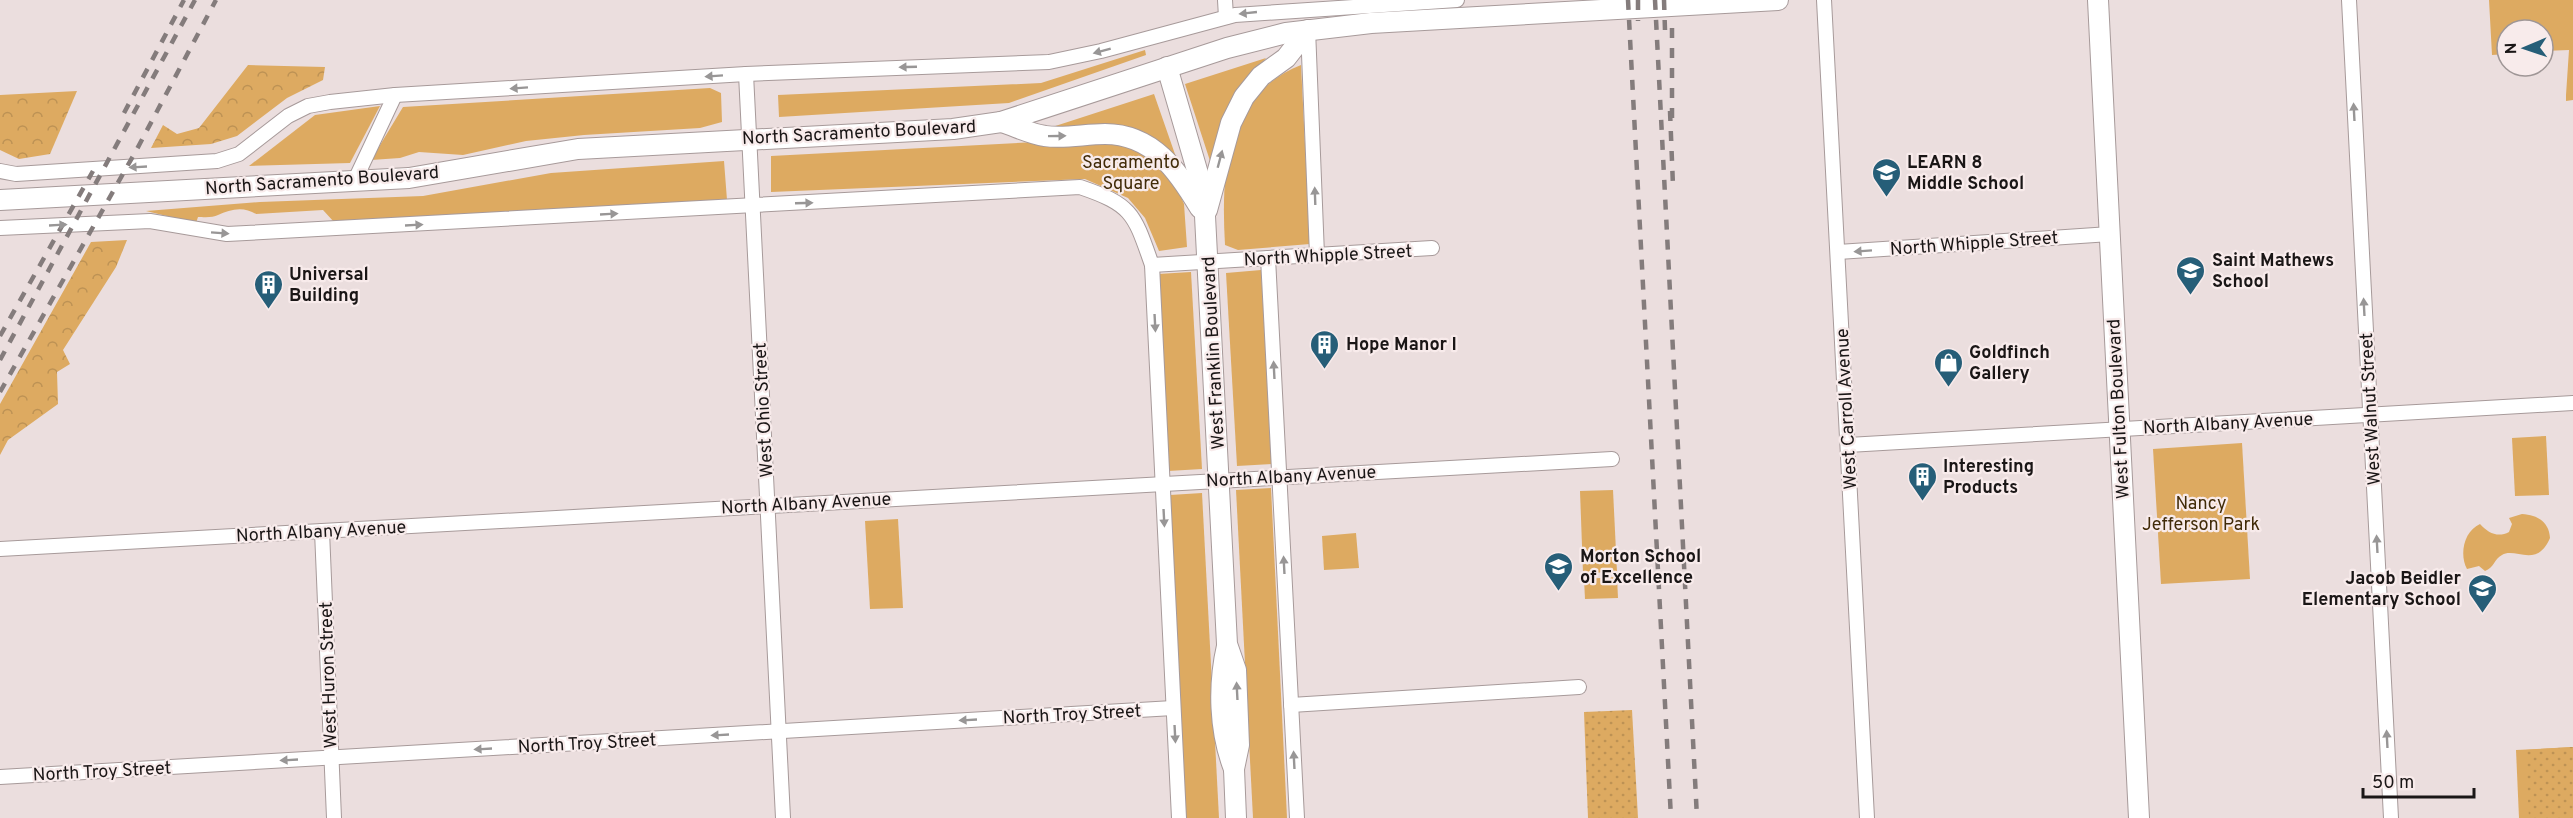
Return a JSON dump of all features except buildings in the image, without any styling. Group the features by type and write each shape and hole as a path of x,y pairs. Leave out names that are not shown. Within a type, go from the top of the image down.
{"street":[{"path":"1225,0 1226,17"},
{"name":"North Sacramento Boulevard","path":"0,171 16,174 218,161 239,154 288,116 308,106 395,96 746,74 1049,62 1101,51 1226,17 1257,12 1457,0"},
{"name":"North Sacramento Boulevard","path":"0,200 409,178 578,149 953,129 1001,122 1227,48 1308,30 1371,23 1778,0"},
{"name":"West Carroll Avenue","path":"1824,0 1867,818"},
{"name":"West Fulton Boulevard","path":"2098,0 2139,818"},
{"name":"West Walnut Street","path":"2349,0 2391,818"},
{"path":"1306,9 1317,255"},
{"path":"1205,216 1232,123 1244,97 1261,76 1286,58 1308,30"},
{"name":"West Franklin Boulevard","path":"1167,67 1199,177 1205,216 1227,644 1221,672 1225,746 1234,770 1236,818"},
{"name":"West Ohio Street","path":"746,74 783,818"},
{"path":"355,180 395,96"},
{"path":"1001,122 1044,136 1105,134 1138,140 1162,156 1175,169 1205,216"},
{"path":"0,228 150,220 227,234 1080,188 1107,196 1126,208 1139,228 1152,265 1179,818"},
{"name":"North Whipple Street","path":"1838,252 2110,234"},
{"name":"North Whipple Street","path":"1152,265 1432,249"},
{"path":"1268,258 1297,818"},
{"name":"North Albany Avenue","path":"1848,445 2573,403"},
{"name":"North Albany Avenue","path":"0,549 1612,459"},
{"name":"West Huron Street","path":"322,531 334,818"},
{"path":"1291,705 1579,687"},
{"name":"North Troy Street","path":"0,777 1173,708"}],"green space":[{"path":"2489,0 2573,0 2573,100 2566,101 2569,50 2555,51 2555,18 2495,18 2495,55 2492,55"},
{"path":"1145,50 1146,55 1009,103 779,117 778,95 1041,83"},
{"name":"Sacramento Square","path":"1266,58 1249,80 1212,167 1185,84"},
{"path":"248,65 325,67 323,80 287,98 237,136 211,144 151,148 163,125 177,134 199,128"},
{"name":"Sacramento Square","path":"1301,65 1310,244 1238,250 1225,245 1224,191 1233,140 1242,117 1256,96 1275,79"},
{"path":"710,88 721,93 722,122 700,128 584,135 526,141 463,155 419,152 400,158 371,160 403,107"},
{"path":"77,91 50,154 19,159 0,150 0,95"},
{"name":"Sacramento Square","path":"1154,94 1177,160 1141,134 1043,130"},
{"path":"380,106 350,163 249,166 315,115"},
{"name":"Sacramento Square","path":"1056,141 1118,142 1147,152 1174,180 1184,204 1187,247 1159,251 1145,218 1128,198 1085,179 771,192 771,156"},
{"path":"724,161 727,200 334,222 323,210 256,214 237,209 213,217 198,217 196,223 146,211 260,202 423,196 551,173"},
{"path":"127,240 116,267 63,350 70,364 57,372 58,404 8,440 0,455 0,404 91,242"},
{"path":"1261,270 1272,464 1237,466 1226,273"},
{"path":"1191,272 1202,469 1168,471 1158,274"},
{"path":"2546,436 2549,495 2515,496 2512,438"},
{"name":"Nancy Jefferson Park","path":"2242,443 2250,579 2161,584 2153,449"},
{"path":"1271,488 1287,818 1253,818 1236,490"},
{"path":"1613,490 1617,572 1583,573 1580,491"},
{"path":"1202,493 1219,818 1185,818 1170,495"},
{"path":"2522,514 2541,520 2547,527 2550,538 2539,553 2526,555 2507,553 2485,571 2479,566 2467,569 2463,550 2467,537 2475,527 2480,524 2493,534 2505,534 2509,532 2512,524 2509,518"},
{"path":"898,519 903,608 870,609 865,521"},
{"path":"1356,533 1359,568 1324,570 1322,536"},
{"path":"1617,577 1618,598 1585,599 1584,579"},
{"path":"1632,710 1638,818 1588,818 1584,712"},
{"path":"2573,747 2573,818 2519,818 2516,750"},
{"path":"2573,747 2573,818 2529,818 2525,750"}],"railway":[{"path":"124,113 184,0"},
{"path":"0,360 195,0"},
{"path":"0,392 137,149 216,0"},
{"path":"1628,0 1671,818"},
{"path":"1638,0 1638,21"},
{"path":"1655,0 1697,818"},
{"path":"1664,0 1665,30"},
{"path":"1672,19 1672,118"},
{"path":"1670,111 1673,186"},
{"path":"0,336 93,171"}],"place":[{"name":"LEARN 8 Middle School","path":"1886,198"},
{"name":"Saint Mathews School","path":"2191,296"},
{"name":"Universal Building","path":"268,310"},
{"name":"Hope Manor I","path":"1325,370"},
{"name":"Goldfinch Gallery","path":"1948,388"},
{"name":"Interesting Products","path":"1922,502"},
{"name":"Morton School of Excellence","path":"1559,592"},
{"name":"Jacob Beidler Elementary School","path":"2482,614"}]}
